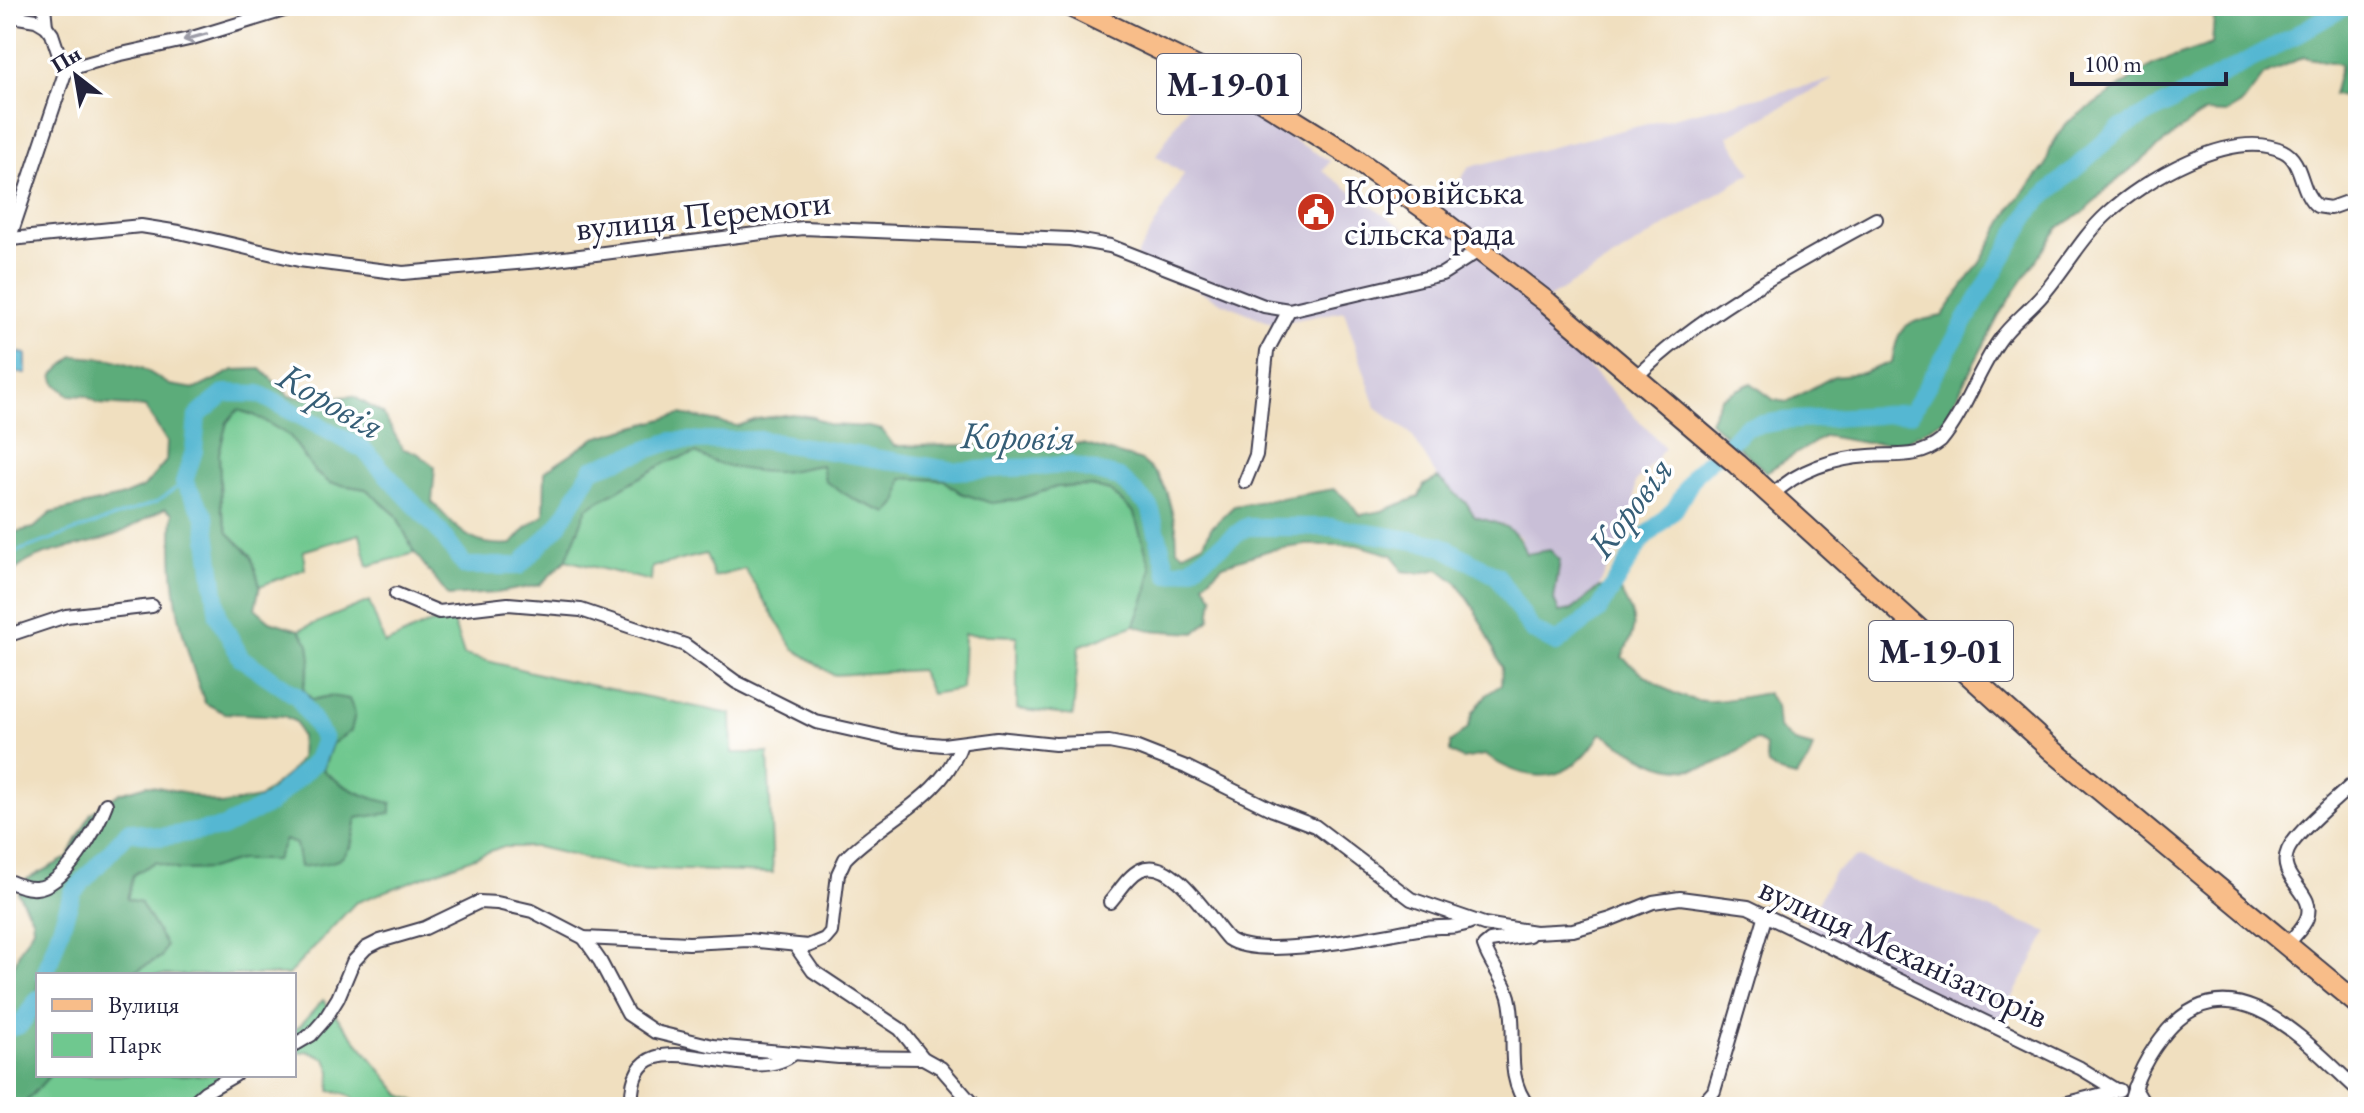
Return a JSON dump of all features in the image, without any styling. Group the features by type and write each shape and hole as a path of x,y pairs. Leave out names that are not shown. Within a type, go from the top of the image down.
{"main road":[{"name":"М-19-01","path":"1070,6 1251,94 1345,152 1480,250 1553,307 1737,464 2053,751 2358,1004"}],"street":[{"path":"8,242 65,70 48,28 44,6"},
{"path":"65,70 189,39 297,6"},
{"path":"6,15 36,20 48,28"},
{"path":"1772,496 1782,485 1815,467 1857,457 1918,454 1930,450 1941,441 2000,340 2018,317 2037,301 2104,217 2123,201 2184,163 2228,149 2278,149 2295,162 2307,195 2317,206 2330,208 2358,198"},
{"path":"1636,377 1667,346 1804,258 1876,219"},
{"name":"вулиця Перемоги","path":"8,242 141,226 299,260 403,273 567,258 803,228 1070,239 1110,246 1256,303 1289,310 1442,274 1480,250"},
{"path":"1245,482 1256,455 1267,351 1289,310"},
{"name":"вулиця Механізаторів","path":"396,594 439,612 508,604 581,610 685,645 736,682 824,725 912,743 961,744 997,738 1055,744 1109,742 1145,751 1315,826 1411,899 1473,921 1535,932 1589,927 1644,905 1672,898 1721,901 1766,914 2080,1068 2116,1090"},
{"path":"6,636 66,616 152,606"},
{"path":"296,1044 311,1035 325,1019 338,998 353,962 366,948 425,928 475,903 490,902 532,911 584,938 689,943 748,940 808,946 827,938 832,928 838,874 845,859 927,792 954,759 961,744"},
{"path":"2288,944 2307,918 2308,909 2302,892 2286,871 2287,852 2296,839 2358,779"},
{"path":"6,880 33,889 50,882 70,865 88,843 106,804"},
{"name":"вулиця Механізаторів","path":"1110,902 1139,870 1160,869 1179,881 1228,939 1236,945 1248,947 1318,945 1458,926 1473,921"},
{"path":"1689,1107 1705,1101 1714,1091 1766,914"},
{"path":"1529,1107 1515,1081 1510,1001 1484,943 1535,932"},
{"path":"584,938 600,961 625,1010 655,1032 704,1044 794,1053 923,1058 939,1065 975,1107"},
{"path":"795,945 813,971 900,1029 923,1058"},
{"path":"2129,1107 2134,1087 2160,1041 2181,1017 2204,1004 2227,1002 2252,1006 2272,1016 2358,1090"},
{"path":"632,1107 634,1081 642,1067 653,1057 678,1054 722,1062 755,1063 782,1060 794,1053"},
{"path":"188,1107 205,1092 231,1077"},
{"path":"2051,1107 2134,1087"},
{"path":"2134,1087 2146,1107"}],"shaded area":[{"path":"1834,79 1728,136 1751,173 1533,308 1665,448 1635,483 1635,507 1599,587 1572,610 1559,613 1554,600 1558,581 1550,550 1525,554 1520,537 1504,525 1475,517 1467,504 1438,478 1411,434 1376,407 1344,311 1273,324 1135,259 1184,174 1156,156 1200,86 1330,161 1323,171 1420,240 1469,167"},
{"path":"1857,857 2048,932 1998,1024 1804,930 1833,873"}],"green space":[{"path":"2215,6 2358,6 2358,100 2333,95 2341,64 2303,57 2264,75 2243,103 2226,113 2206,112 2190,122 2106,189 2084,212 2058,228 2001,312 1945,419 1905,442 1866,443 1825,436 1766,472 1710,421 1721,398 1751,383 1774,400 1787,402 1834,376 1862,373 1892,362 1905,327 1942,316 1981,261 2012,206 2045,167 2051,147 2065,124 2154,64 2212,44"},
{"path":"74,356 112,359 142,368 170,385 196,389 234,370 261,369 289,396 316,399 353,396 383,414 403,449 417,453 435,467 432,502 450,521 475,540 498,544 512,544 526,528 544,515 545,471 595,438 681,414 737,426 757,419 792,414 813,417 830,425 882,430 894,446 1083,444 1142,461 1157,474 1167,493 1176,527 1177,549 1184,553 1204,543 1211,528 1234,506 1334,489 1360,515 1382,511 1419,497 1424,485 1438,478 1467,504 1475,517 1500,524 1513,532 1526,554 1550,550 1560,560 1554,600 1559,612 1572,610 1599,587 1621,592 1634,624 1622,657 1652,680 1674,693 1698,701 1767,693 1776,706 1778,727 1795,742 1813,747 1808,761 1796,777 1780,773 1768,765 1765,746 1756,740 1718,763 1696,769 1667,767 1601,733 1577,763 1549,775 1518,772 1485,755 1462,759 1450,752 1450,743 1468,728 1473,713 1486,695 1501,685 1502,667 1475,609 1457,583 1439,569 1420,573 1402,571 1393,555 1357,545 1306,545 1270,550 1223,565 1204,583 1213,597 1210,619 1195,633 1148,629 1135,625 1148,589 1151,568 1134,513 1110,491 1090,486 1056,487 1016,500 991,503 961,493 944,480 902,478 899,500 888,513 855,500 825,481 822,465 782,472 756,471 724,465 696,453 667,462 587,508 566,560 540,585 497,593 448,596 415,553 396,515 366,489 330,483 315,472 290,436 254,415 238,410 227,422 219,453 221,508 228,533 251,555 260,586 255,608 270,621 299,630 309,644 311,659 303,689 312,700 330,696 349,699 355,714 351,731 332,744 323,770 355,791 391,803 391,813 357,818 347,852 335,861 300,867 296,844 285,840 276,860 238,860 210,869 179,870 155,862 133,875 127,899 140,902 166,946 161,957 132,973 36,973 36,1077 48,1077 21,1107 6,1107 6,988 20,950 33,928 32,918 18,893 27,879 67,858 91,813 120,793 147,785 183,792 221,805 259,798 289,773 300,759 301,737 296,722 284,716 224,713 205,703 178,610 172,563 173,513 165,508 115,535 36,558 15,570 6,580 6,534 34,528 51,513 120,497 144,487 166,461 167,442 145,407 99,404 86,396 69,395 56,384 53,375"},
{"path":"238,410 254,415 290,436 315,472 330,483 366,489 396,515 415,553 368,566 360,534 303,551 305,569 260,586 251,555 228,533 221,509 219,453 227,422"},
{"path":"696,453 742,468 779,472 822,465 899,500 901,478 944,480 961,493 1016,500 1057,487 1090,486 1110,491 1134,513 1151,568 1148,589 1135,625 1079,646 1073,716 1017,709 1017,636 964,634 962,689 931,694 920,670 833,675 793,648 745,569 714,577 706,554 652,567 651,581 566,560 587,508 667,462"},
{"path":"369,601 385,644 425,625 452,618 464,655 551,677 731,714 732,753 768,753 773,873 626,868 537,847 501,847 355,903 290,973 132,973 161,957 127,899 133,875 155,861 179,870 209,869 238,860 275,860 284,840 351,848 357,818 391,803 355,791 323,770 332,743 330,696 312,700 303,689 309,651 299,630"},
{"path":"323,1000 401,1095 430,1107 358,1107 351,1096 330,1091 331,1071 326,1059 307,1051 296,1053 296,1028"},
{"path":"48,1077 239,1077 197,1107 21,1107"},
{"path":"615,1094 670,1107 531,1107"}],"water":[{"path":"6,350 26,354 26,373 6,373"}],"waterway":[{"name":"Коровія","path":"46,973 73,892 129,831 161,837 222,828 269,804 315,762 324,739 298,697 241,658 218,616 205,516 184,482 194,451 197,416 225,393 259,394 363,449 440,532 465,566 519,566 559,525 592,469 672,441 762,440 955,471 1069,465 1120,478 1150,507 1168,574 1191,568 1246,527 1331,527 1440,545 1497,576 1532,630 1556,643 1598,611 1641,541 1675,509 1695,474 1746,427 1782,421 1911,413 2033,206 2118,130 2346,6"},
{"path":"6,561 18,551 157,502 184,482"},
{"name":"Коровія","path":"6,1029 20,1025 36,1002"}],"place":[{"name":"Коровійська сільска рада","path":"1316,212"}]}
